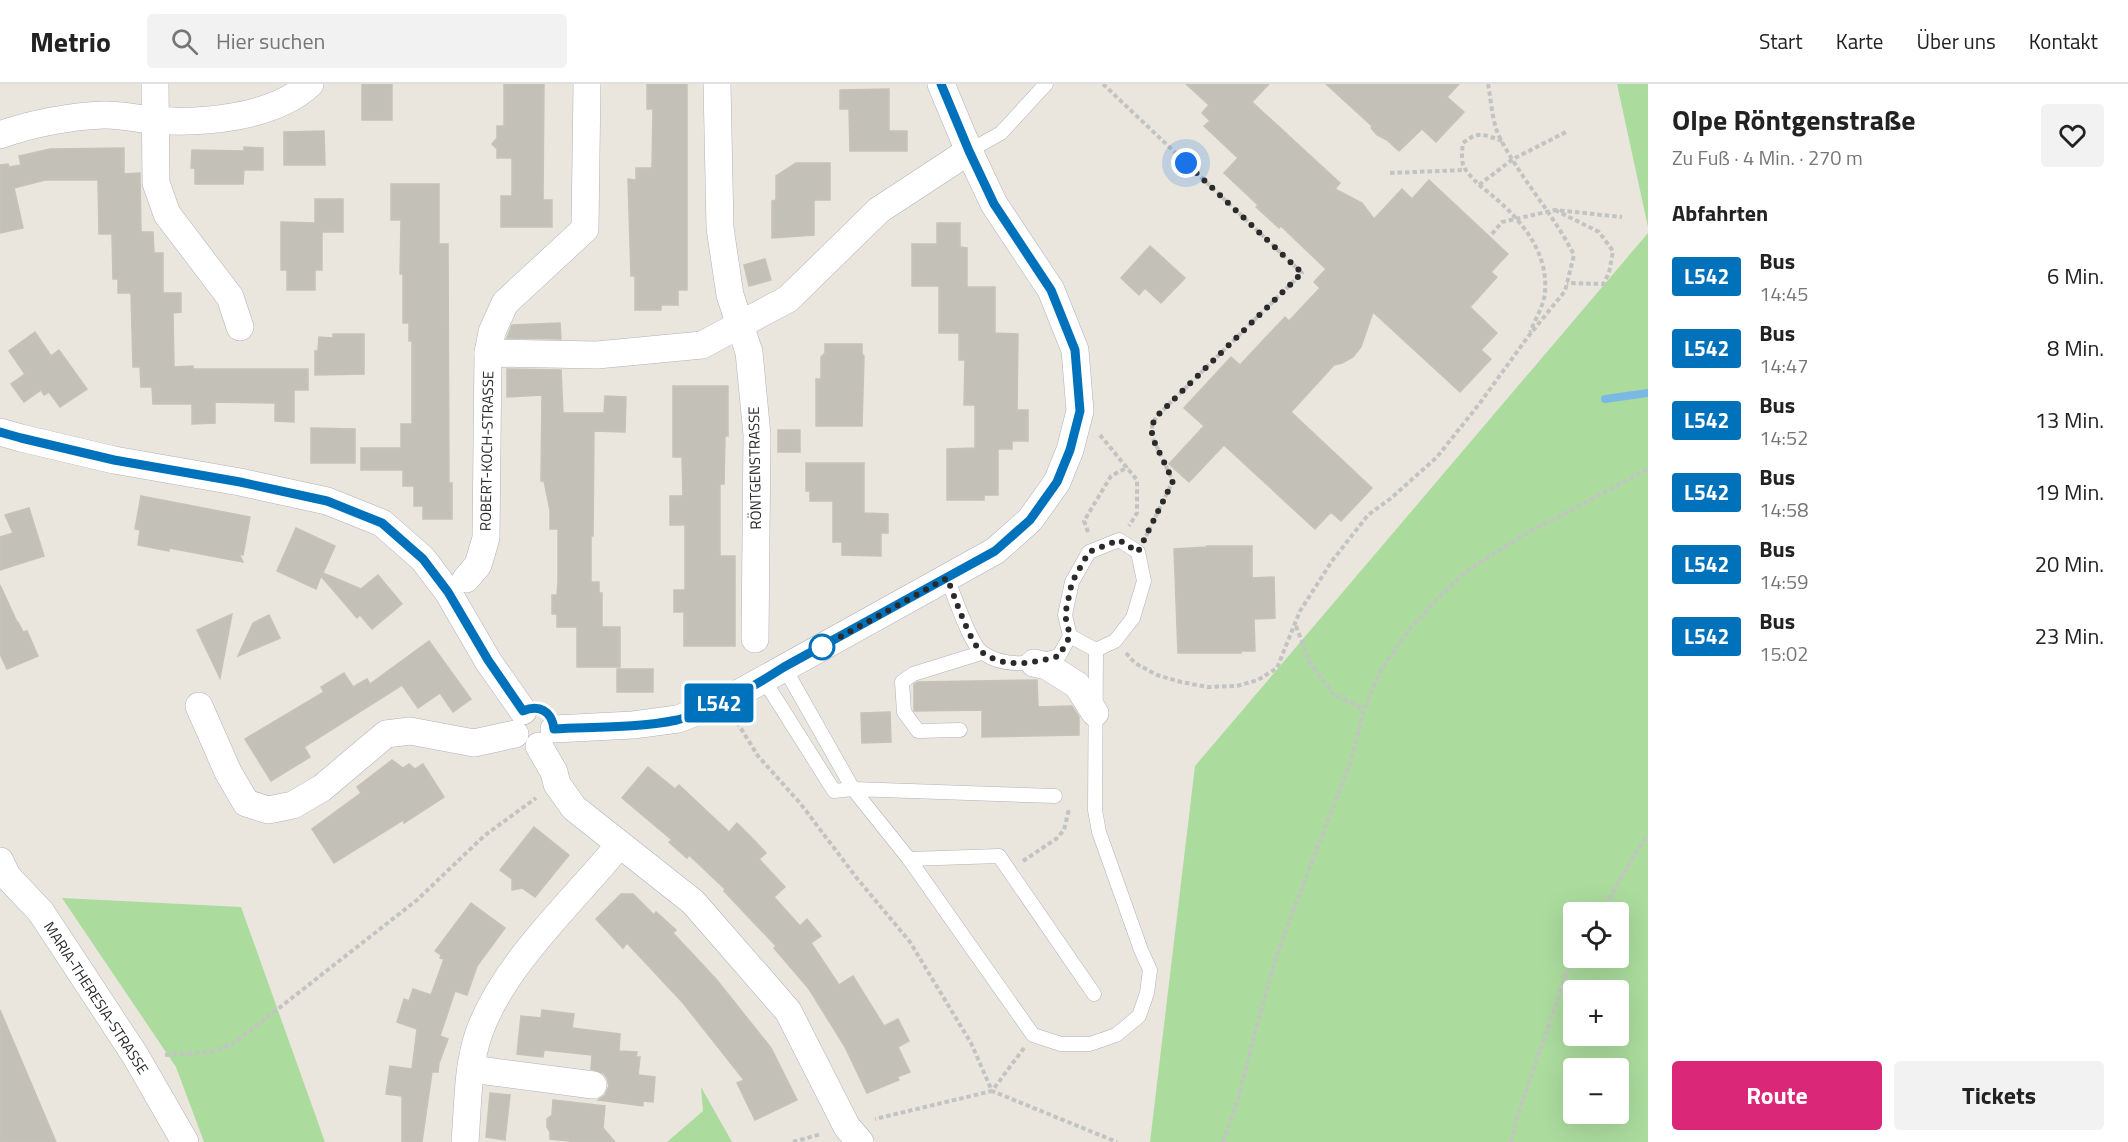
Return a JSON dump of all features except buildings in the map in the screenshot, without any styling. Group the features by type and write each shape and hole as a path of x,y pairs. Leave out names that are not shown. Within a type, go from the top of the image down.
{"street":[{"path":"155,84 156,183 167,214 230,297 240,327"},
{"path":"0,135 24,126 104,115 205,122 255,111 298,95 310,84"},
{"name":"ROBERT-KOCH-STRASSE","path":"466,579 478,565 486,538 488,353 492,332 505,303 585,229 587,84"},
{"name":"RÖNTGENSTRASSE","path":"717,84 720,228 730,296 749,352 757,435 755,639"},
{"path":"0,432 114,460 240,482 327,501 382,523 423,559 448,592 488,660 519,723 519,741 525,745 532,747 547,738 678,719 723,702 995,551 1030,520 1057,482 1070,450 1080,411 1075,350 1051,290 994,204 941,84"},
{"name":"ROBERT-KOCH-STRASSE","path":"488,353 597,355 702,345 788,299 879,210 969,151"},
{"path":"1034,663 1047,666 1077,685 1095,713"},
{"path":"199,706 228,772 246,803 268,810 293,805 322,788 386,734 410,731 474,742 519,723 537,708 544,710 550,715 547,738 557,784 574,808 693,902 788,1011 853,1134"},
{"path":"465,1142 471,1069 479,1034 493,1002 527,952 619,845"},
{"name":"MARIA-THERESIA-STRASSE","path":"0,861 7,876 41,912 135,1054 184,1142"},
{"path":"471,1069 593,1085"}],"lane":[{"path":"969,151 1001,133 1046,84"},
{"path":"947,578 970,634 981,653 1003,662 1034,663 1059,656 1070,636 1065,615 1072,582 1089,552 1119,540 1138,552 1144,580 1133,618 1115,641 1096,650"},
{"path":"1070,636 1096,650"},
{"path":"774,674 853,789 909,859 1033,1035 1061,1044 1090,1044 1116,1035 1139,1016 1147,993 1150,970 1099,832 1095,810 1096,650"},
{"path":"960,730 918,730 904,712 902,682 913,674 981,653"},
{"path":"774,674 834,791 853,789 1055,796"},
{"path":"909,859 999,856 1094,994"}],"path":[{"path":"1103,84 1302,273 1157,416 1152,425 1152,437 1173,481 1138,552"},
{"path":"1115,641 1135,663 1157,675 1208,687 1237,686 1258,680 1277,668 1300,611 1332,561 1368,515 1390,499 1437,457 1565,291 1574,255 1563,233 1531,190 1497,132 1488,84"},
{"path":"1479,185 1513,159 1568,130"},
{"path":"1503,141 1474,134 1463,143 1461,157 1464,170 1502,203 1523,227 1538,251 1545,275 1545,294 1527,338"},
{"path":"1390,173 1464,170"},
{"path":"1556,210 1599,232 1614,251 1608,273 1602,284 1567,284"},
{"path":"1492,234 1502,222 1547,211 1622,217"},
{"path":"1080,411 1137,480 1137,513 1119,540"},
{"path":"1096,549 1084,521 1111,476 1128,467"},
{"path":"1222,1142 1236,1106 1280,945 1352,758 1364,709 1381,670 1408,631 1465,572 1520,537 1648,469"},
{"path":"1296,625 1310,663 1333,694 1364,709"},
{"path":"723,702 758,756 800,803 856,877 910,942 970,1042 992,1091 1117,1142"},
{"path":"135,1054 178,1055 210,1052 233,1044 417,900 484,836 557,784"},
{"path":"1009,870 1056,839 1064,830 1069,804"},
{"path":"1607,902 1648,835"},
{"path":"1511,1142 1517,1117 1569,968"},
{"path":"853,1134 992,1091 1033,1035"}],"green space":[{"path":"1617,84 1648,84 1648,227"},
{"path":"1648,233 1648,1142 1150,1142 1195,766"},
{"path":"62,898 241,907 325,1142 204,1142 176,1067"},
{"path":"701,1087 732,1142 667,1142 703,1111"}],"waterway":[{"path":"1605,399 1648,393"}],"bus line":[{"name":"L542","path":"0,432 114,460 240,482 327,501 382,523 423,559 448,592 488,660 523,711 530,708 544,710 550,715 554,729 633,725 678,719 723,702 995,551 1030,520 1057,482 1070,450 1080,411 1075,350 1051,290 994,204 941,84"}],"route":[{"path":"822,647 947,578 970,634 981,653 1003,662 1034,663 1059,656 1070,636 1065,615 1072,582 1089,552 1119,540 1138,552 1173,481 1152,437 1152,425 1157,416 1302,273 1186,163"}]}
